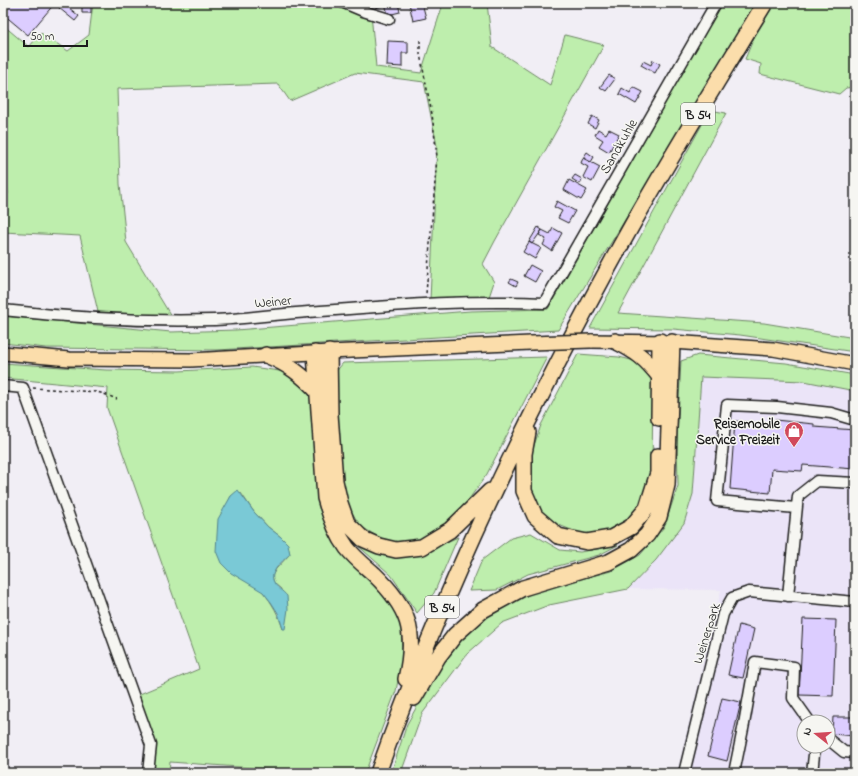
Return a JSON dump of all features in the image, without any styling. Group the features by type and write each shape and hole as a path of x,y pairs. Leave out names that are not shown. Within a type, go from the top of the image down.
{"highway":[{"name":"B 54","path":"378,773 393,731 449,591 497,485 531,415 631,226 764,3"},
{"path":"615,340 632,349 647,361 660,377"},
{"path":"531,415 524,454 524,491 535,516 558,536 587,542 611,538 631,527 647,508 658,473 660,377 666,342"},
{"path":"393,731 438,657 455,635 483,610 522,588 609,562 631,550 647,535 659,517 667,485 666,342"},
{"path":"322,352 319,393 325,498 331,521 348,549 400,602 408,619 411,653 393,731"},
{"path":"322,352 330,414 335,481 340,503 348,523 363,539 379,546 396,550 422,547 450,530 497,485"},
{"path":"266,356 282,362 293,369 307,380 319,393"}],"main road":[{"path":"3,353 69,359 191,360 322,352 615,340 773,349 855,364"}],"street":[{"path":"344,3 389,19"},
{"name":"Sandkuhle","path":"544,303 716,3"},
{"name":"Weiner","path":"3,310 115,320 216,320 425,304 503,301 544,303"},
{"path":"3,386 23,388 151,745 148,773"},
{"path":"796,508 717,500 727,404 777,407 831,413 855,420"},
{"path":"788,596 798,496 817,481 855,483"},
{"name":"Weinerpark","path":"684,773 724,614 732,598 749,592 855,602"},
{"path":"734,773 754,662 794,667 793,698 804,714"},
{"path":"836,746 844,752 855,753"},
{"path":"812,773 814,754"}],"path":[{"path":"420,40 420,54 432,114 437,157 425,304"},
{"path":"23,388 97,392 117,399"}],"shaded area":[{"path":"701,376 804,381 855,391 855,773 677,773 721,590 628,589 656,560 693,494"}],"green space":[{"path":"93,3 370,3 376,67 421,73 442,7 441,3 487,3 492,47 550,85 565,35 604,45 483,264 494,282 489,297 430,300 437,146 424,82 355,73 290,101 278,84 117,89 120,184 126,242 171,316 99,316 80,236 3,232 3,195 8,194 3,137 3,25 29,47 41,33 68,51 89,35"},
{"path":"722,3 757,3 558,330 217,350 46,348 3,343 3,316 171,332 236,330 470,311 548,309"},
{"path":"775,3 855,3 855,87 846,88 839,94 760,74 761,64 745,59 755,35"},
{"path":"710,110 726,113 618,313 764,323 855,338 855,352 740,335 673,329 590,328"},
{"path":"578,354 619,357 639,362 653,376 652,475 644,504 621,526 603,533 581,534 559,525 542,513 531,492 531,454 541,425"},
{"path":"698,355 786,363 855,375 855,391 804,381 701,377 693,494 684,523 656,560 628,589 549,605 502,623 467,654 422,714 401,773 391,773 407,724 438,669 467,634 498,608 542,589 611,571 640,555 664,527 678,486 677,439 681,361"},
{"path":"547,357 487,474 447,527 416,546 385,541 360,526 346,502 341,464 335,373 343,363"},
{"path":"3,363 106,370 179,371 252,367 293,373 313,398 319,497 383,589 401,624 402,658 396,691 365,773 321,773 170,762 169,773 145,773 147,751 135,696 199,669 107,408 108,388 3,378","holes":["241,493 254,512 268,527 281,537 290,554 276,569 272,576 274,583 281,589 283,629 275,609 263,592 226,507 231,496"]},
{"path":"531,533 560,550 580,552 618,545 599,555 528,574 497,590 469,591 482,560 511,538"},
{"path":"458,537 434,593 417,613 391,575 355,543 391,556 417,555"}],"water":[{"path":"238,490 254,512 268,527 288,544 290,554 278,566 273,574 275,584 287,596 288,609 285,629 283,629 278,613 263,592 231,573 221,563 216,551 218,519 231,496"}],"building":[{"path":"3,3 55,3 28,35 3,14"},
{"path":"63,3 79,16 75,21 59,8"},
{"path":"82,3 91,3 91,13 82,13"},
{"path":"375,3 385,3 385,5 376,8"},
{"path":"385,3 398,3 400,12 388,15"},
{"path":"409,3 422,3 426,18 413,21"},
{"path":"388,41 408,42 408,53 402,53 402,67 387,66"},
{"path":"653,60 660,64 655,73 641,65 643,61 651,65"},
{"path":"609,75 615,79 606,91 600,87"},
{"path":"633,87 643,92 636,104 619,94 622,88 630,93"},
{"path":"592,116 599,120 595,128 588,124"},
{"path":"598,129 606,134 609,129 619,134 609,152 599,146 603,140 595,135"},
{"path":"587,152 594,157 591,162 583,158"},
{"path":"583,158 600,167 592,182 583,177 588,167 581,163"},
{"path":"575,175 582,179 580,184 572,179"},
{"path":"569,180 587,190 581,200 564,190"},
{"path":"557,201 575,211 568,223 558,218 562,211 554,207"},
{"path":"538,227 542,230 532,244 529,242"},
{"path":"553,228 562,233 552,251 543,245 546,239 539,235 542,230 550,234"},
{"path":"529,242 541,248 535,259 523,252"},
{"path":"530,265 541,271 535,282 524,276"},
{"path":"511,279 518,282 516,286 509,282"},
{"name":"Reisemobile Service Freizeit","path":"775,420 814,424 814,427 855,430 855,469 803,465 802,471 772,469 770,493 730,489 735,421 775,424"},
{"path":"803,619 836,620 833,696 799,695"},
{"path":"739,625 754,629 743,678 728,675"},
{"path":"722,698 741,702 727,761 708,756"},
{"path":"836,717 855,717 855,736 836,734"}],"place":[{"name":"Reisemobile Service Freizeit","path":"794,448"}]}
